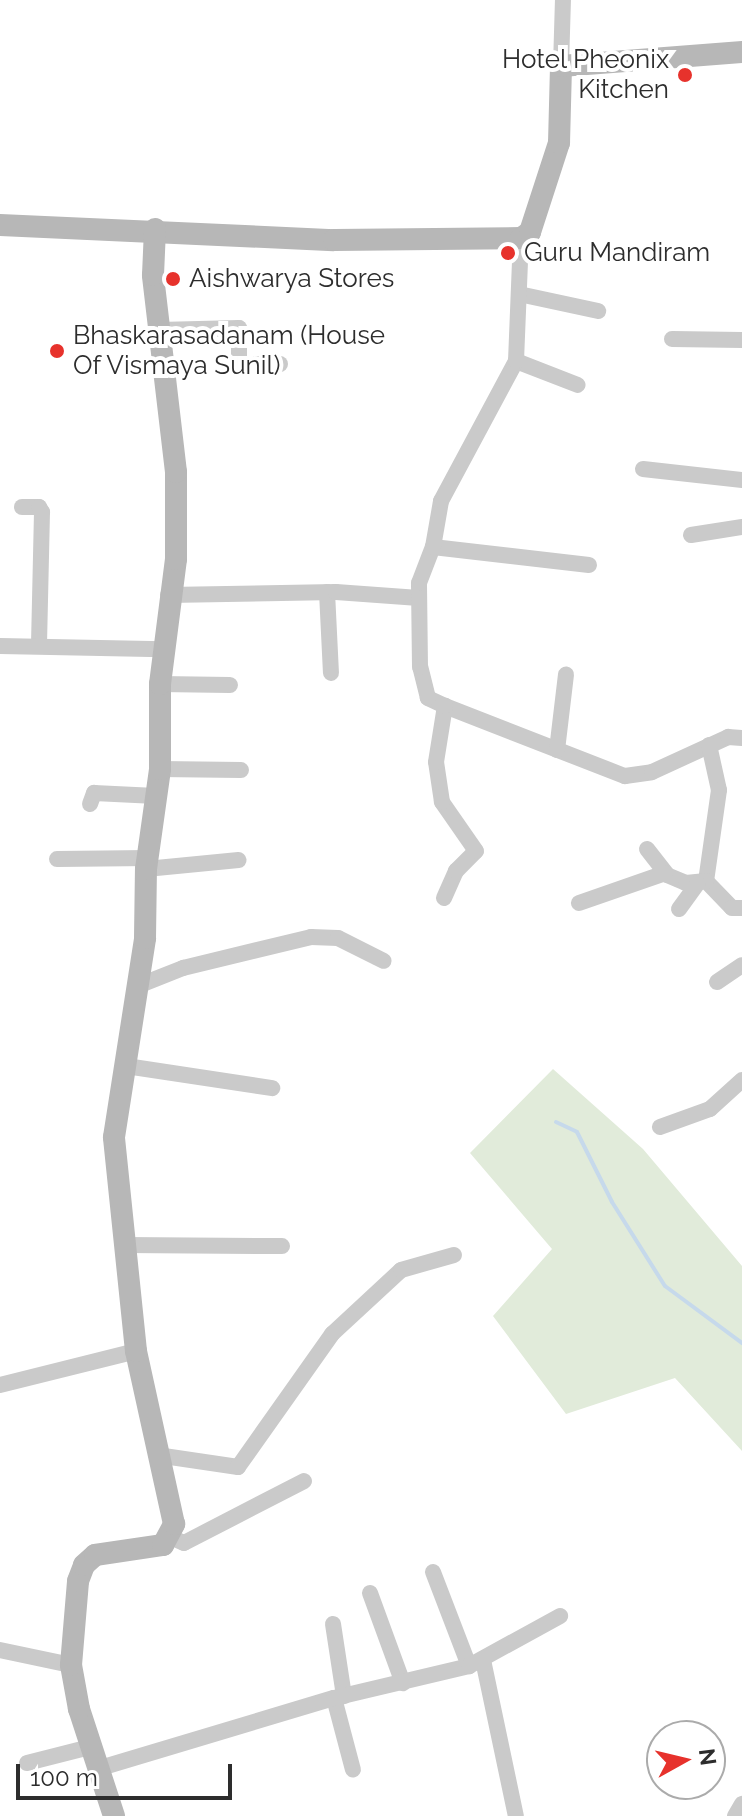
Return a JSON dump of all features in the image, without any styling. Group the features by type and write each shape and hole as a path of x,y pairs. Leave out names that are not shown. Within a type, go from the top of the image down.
{"main road":[{"path":"0,225 155,229 334,240 521,238 530,232 559,143 561,66 742,52"},
{"path":"114,1816 94,1758 71,1665 73,1606 84,1565 101,1553 163,1545 170,1537 174,1524 136,1351 114,1137 145,938 147,864 160,769 160,684 168,595 176,559 176,472 159,330 155,229"}],"street":[{"path":"561,66 563,0"},
{"path":"521,238 516,361 441,501 433,547 419,583 420,667 428,698 625,776 652,772 709,745 742,738"},
{"path":"519,294 598,311"},
{"path":"159,330 239,328 239,364 280,364"},
{"path":"672,339 742,340"},
{"path":"516,361 578,385"},
{"path":"643,469 742,480"},
{"path":"22,507 39,507 42,512 39,646"},
{"path":"691,535 713,535 742,527"},
{"path":"433,547 589,565"},
{"path":"168,595 327,592 419,598"},
{"path":"327,592 331,673"},
{"path":"0,646 163,649"},
{"path":"557,750 566,675"},
{"path":"160,684 230,685"},
{"path":"444,898 456,871 476,851 442,802 436,762 445,706"},
{"path":"679,909 702,882 719,790 709,745"},
{"path":"160,769 241,770"},
{"path":"90,804 94,793 156,796"},
{"path":"647,849 665,873"},
{"path":"57,859 147,864 239,860"},
{"path":"579,903 665,873 702,882 732,908 742,908"},
{"path":"135,987 183,968 311,937 338,938 384,961"},
{"path":"717,982 742,965"},
{"path":"126,1066 272,1088"},
{"path":"660,1127 710,1109 742,1080"},
{"path":"124,1245 282,1246"},
{"path":"157,1455 238,1467 332,1334 401,1270 454,1255"},
{"path":"0,1385 136,1351"},
{"path":"170,1537 184,1543 304,1481"},
{"path":"433,1572 476,1663 516,1816"},
{"path":"370,1593 403,1683"},
{"path":"27,1763 94,1758 476,1663 560,1616"},
{"path":"333,1624 339,1697 353,1770"},
{"path":"0,1650 71,1665"},
{"path":"735,1816 742,1804"}],"green space":[{"path":"553,1069 643,1149 742,1266 742,1451 675,1378 566,1414 493,1316 552,1249 470,1153"}],"waterway":[{"path":"556,1122 577,1132 612,1202 665,1286 742,1343"}],"place":[{"name":"Hotel Pheonix Kitchen","path":"685,75"},
{"name":"Guru Mandiram","path":"508,253"},
{"name":"Aishwarya Stores","path":"173,279"},
{"name":"Bhaskarasadanam (House Of Vismaya Sunil)","path":"57,351"}]}
